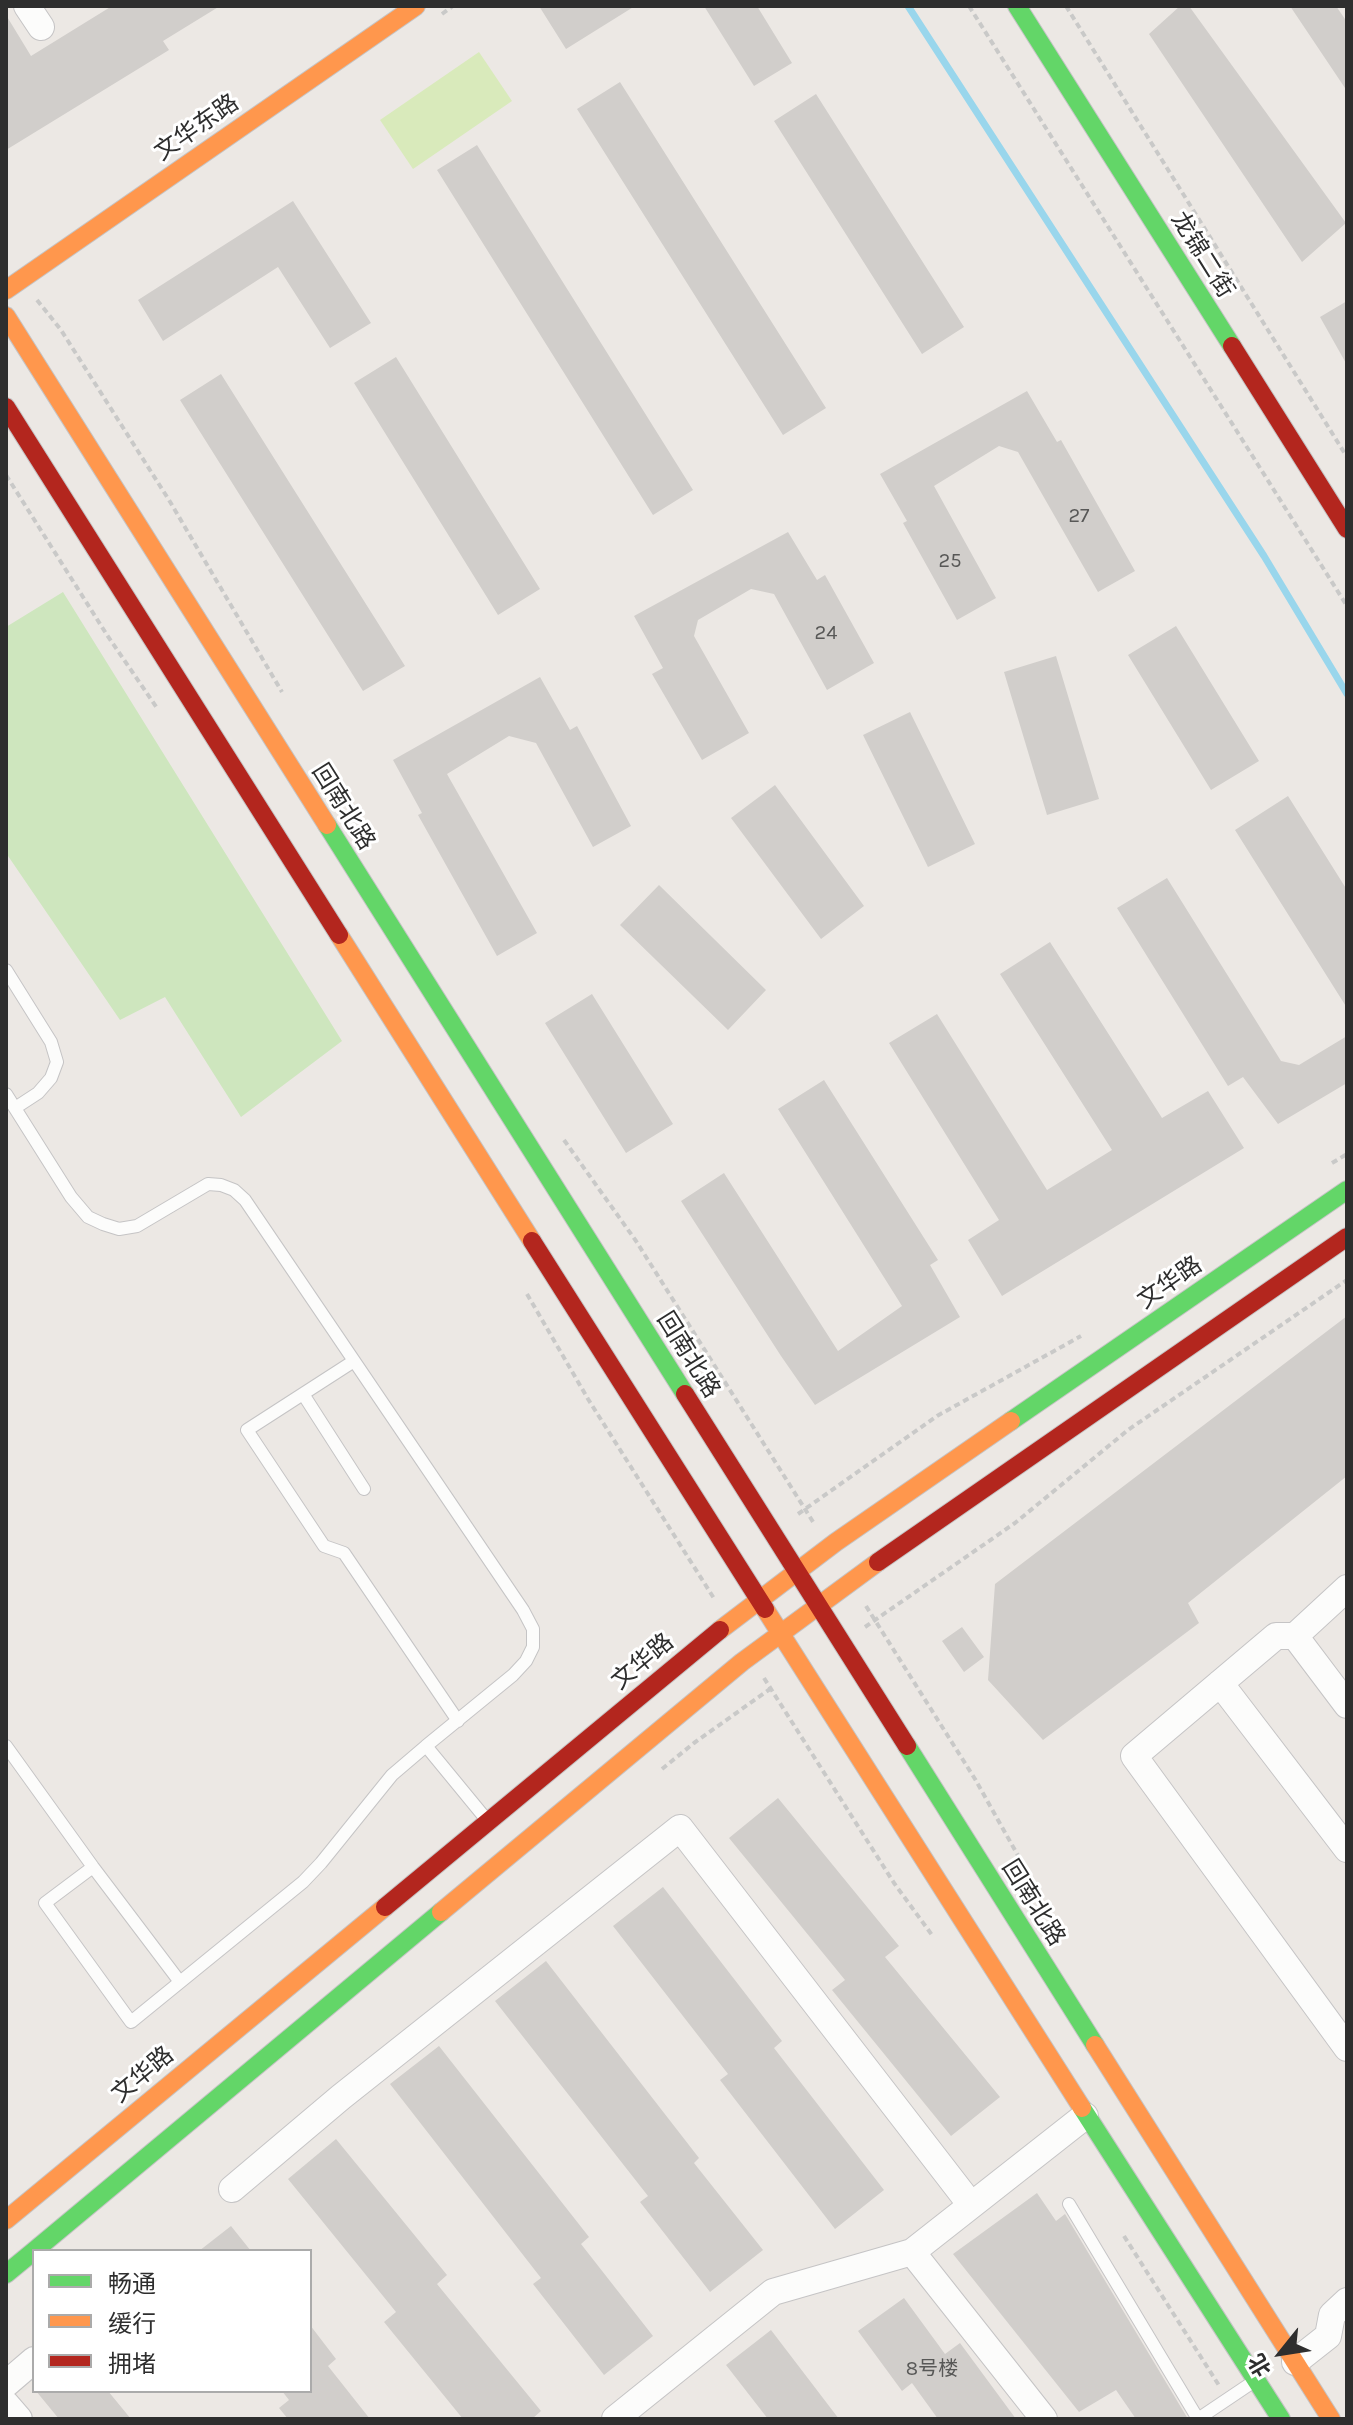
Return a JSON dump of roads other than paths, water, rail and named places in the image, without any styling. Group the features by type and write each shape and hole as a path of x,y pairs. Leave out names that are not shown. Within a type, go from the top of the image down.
{"main road":[{"name":"文华东路","path":"6,290 416,6"},
{"name":"龙锦二街","path":"1017,6 1347,529"},
{"name":"回南北路","path":"6,316 1331,2419"},
{"path":"6,407 1085,2116 1281,2419"},
{"name":"文华路","path":"6,2220 759,1600 836,1542 1347,1190"},
{"path":"36,2249 742,1662 1347,1237"},
{"path":"6,2274 32,2253"}],"street":[{"path":"1347,1588 1295,1636 1276,1636 1134,1756 1347,2048"},
{"path":"1295,1636 1347,1705"},
{"path":"1220,1683 1347,1849"},
{"path":"232,2189 341,2097 680,1828 971,2205"},
{"path":"615,2419 773,2292 912,2252 1085,2116"},
{"path":"912,2252 1044,2419"},
{"path":"1295,2362 1337,2336 1332,2315 1347,2301"},
{"path":"6,2384 32,2362"},
{"path":"6,2404 19,2419"}],"lane":[{"path":"6,970 51,1042 57,1062 51,1078 38,1093 15,1108"},
{"path":"6,1094 71,1197 88,1217 103,1224 119,1229 137,1226 208,1184 234,1190 245,1200 533,1629 533,1647 526,1661 392,1775 303,1882 131,2022 45,1903 93,1867"},
{"path":"354,1361 247,1430 324,1546 344,1553 458,1721"},
{"path":"303,1394 364,1489"},
{"path":"6,1746 180,1982"},
{"path":"426,1746 488,1821"},
{"path":"1069,2204 1198,2419 1256,2380"}],"waterway":[{"path":"908,6 1264,556 1347,694"}]}
